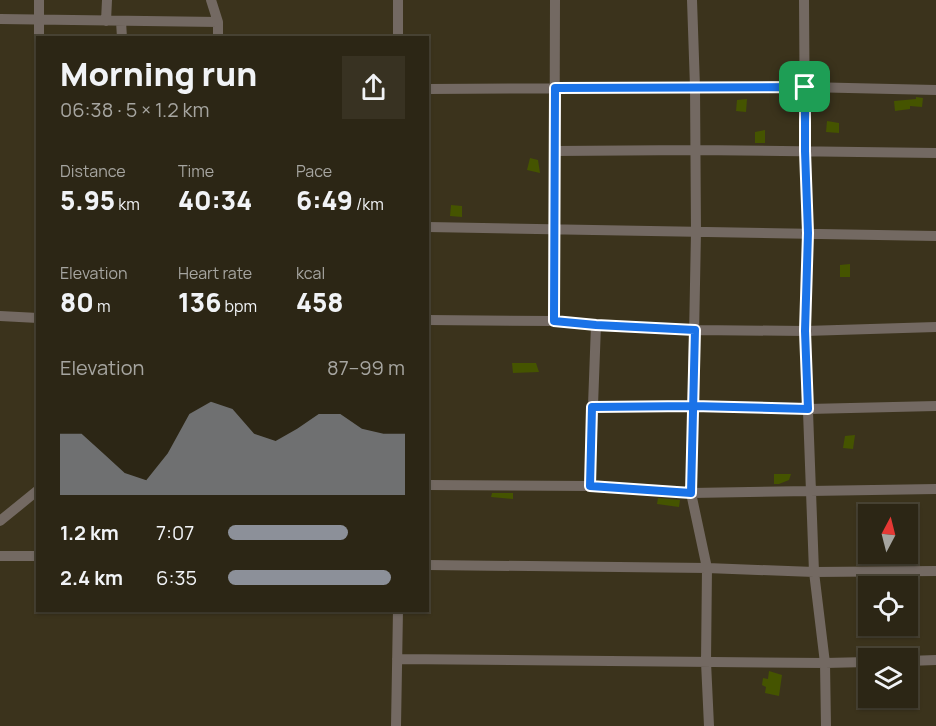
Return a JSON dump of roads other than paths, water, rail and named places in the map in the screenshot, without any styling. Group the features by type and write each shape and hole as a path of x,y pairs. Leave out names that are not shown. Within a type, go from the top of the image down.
{"street":[{"path":"39,0 39,36"},
{"path":"106,21 107,0"},
{"path":"218,36 218,22 211,0 223,0"},
{"path":"398,0 398,36"},
{"path":"554,321 555,0"},
{"path":"692,0 696,232 691,493 707,568 706,662 709,726"},
{"path":"804,0 808,233 805,331 814,572 825,663 826,726"},
{"path":"0,19 218,22"},
{"path":"121,21 122,36"},
{"path":"429,89 805,87 936,90"},
{"path":"555,151 936,153"},
{"path":"429,228 936,236"},
{"path":"0,316 36,318"},
{"path":"429,320 554,321 695,330 805,331 936,327"},
{"path":"590,486 596,325"},
{"path":"592,407 693,406 808,409 936,406"},
{"path":"429,485 590,486 691,493 936,489"},
{"path":"0,521 36,492"},
{"path":"0,556 36,556"},
{"path":"429,565 707,568 814,572 936,571"},
{"path":"396,726 398,612"},
{"path":"397,659 858,662"},
{"path":"918,661 936,660"}]}
